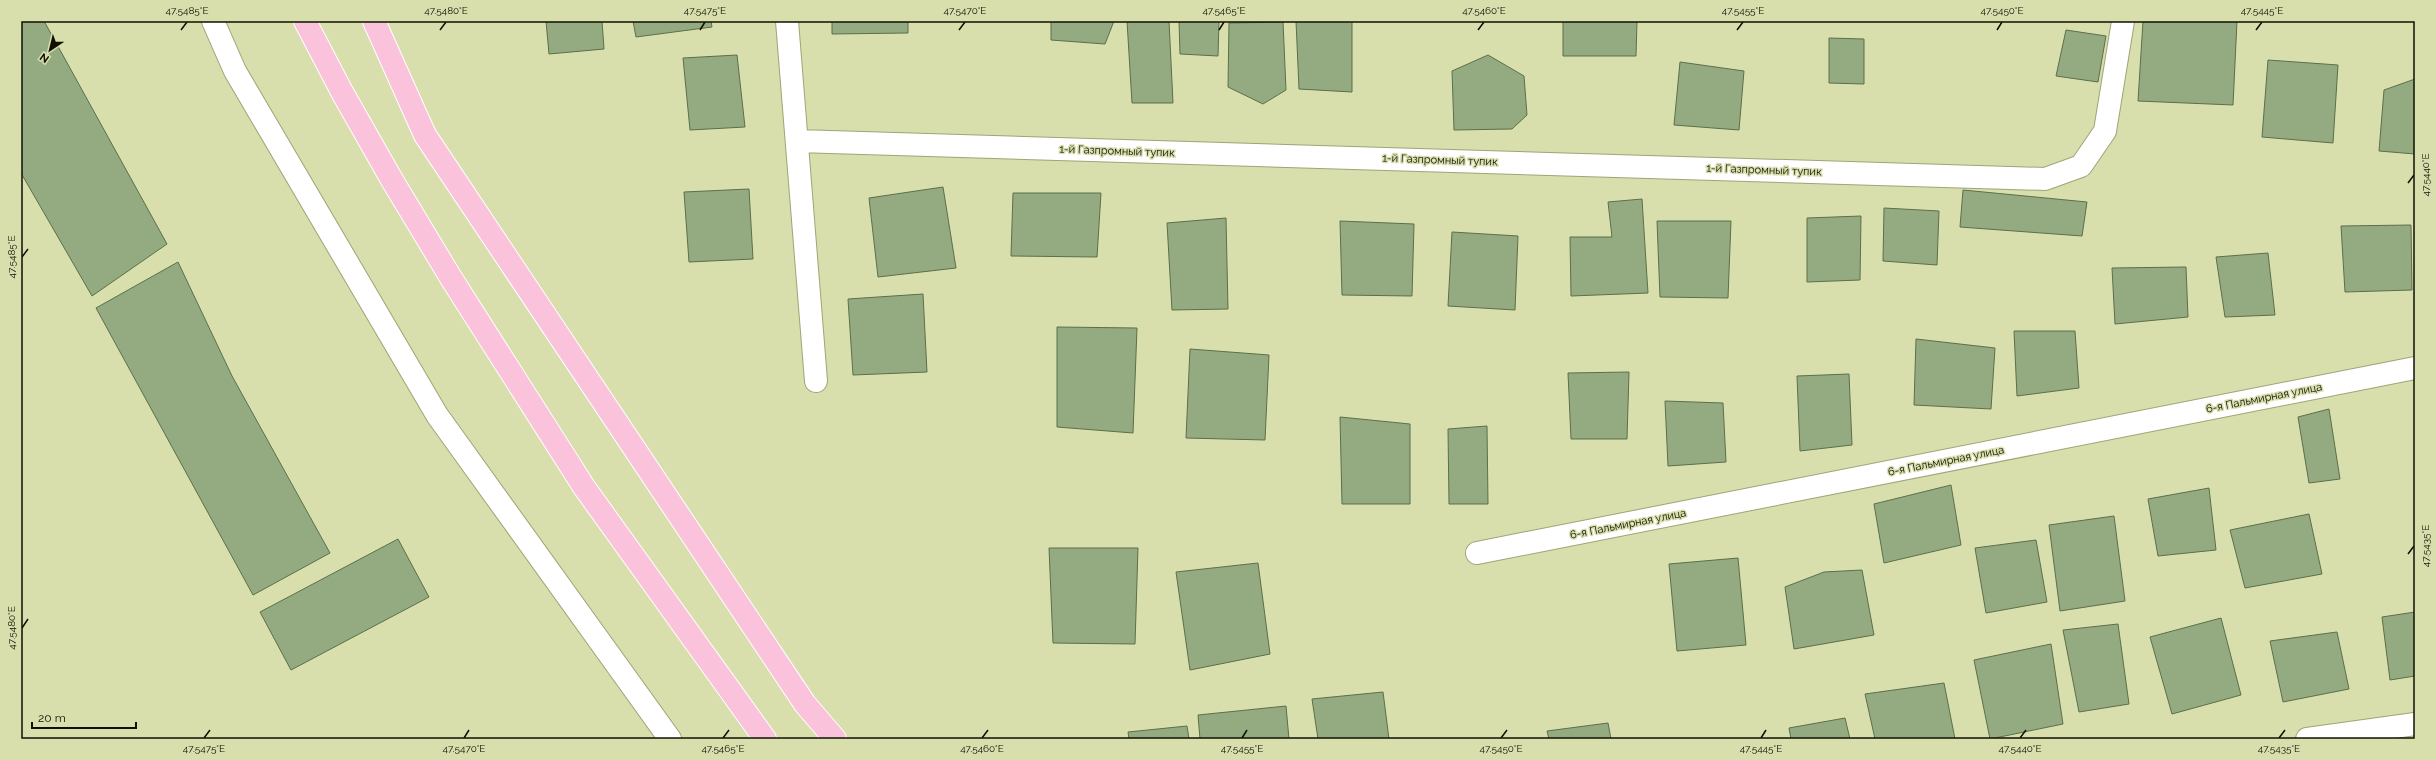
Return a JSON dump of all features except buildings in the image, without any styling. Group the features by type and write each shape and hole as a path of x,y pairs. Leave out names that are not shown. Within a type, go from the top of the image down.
{"main road":[{"path":"305,21 342,92 392,180 451,278 584,487 765,739"},
{"path":"374,21 426,135 805,704 835,739"}],"street":[{"path":"213,21 235,71 437,415 670,739"},
{"path":"787,21 816,381"},
{"name":"1-й Газпромный тупик","path":"797,141 2045,178 2081,166 2105,131 2123,21"},
{"name":"6-я Пальмирная улица","path":"1477,553 2415,368"},
{"path":"2307,739 2415,724"}]}
